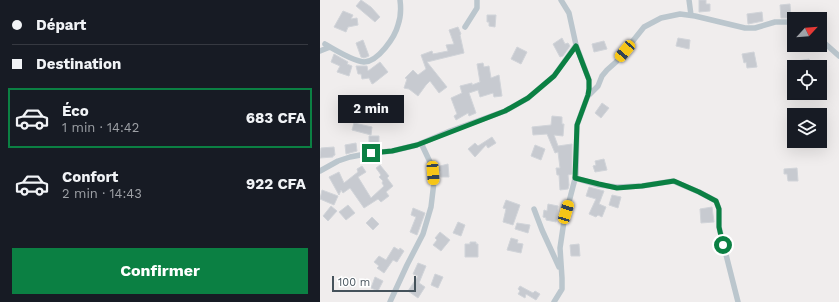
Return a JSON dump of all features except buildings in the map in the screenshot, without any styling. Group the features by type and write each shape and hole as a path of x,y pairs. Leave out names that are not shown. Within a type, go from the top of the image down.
{"street":[{"path":"320,51 327,46 348,57 363,62 370,61 378,56 393,36 398,26 400,17 400,0"},
{"path":"465,27 477,8 477,0"},
{"path":"554,302 562,289 560,248 564,221 575,178 577,125 588,95 589,80 576,46 568,13 562,0"},
{"path":"689,0 691,15"},
{"path":"588,95 598,86 602,76 616,62 644,27 651,22 670,15 691,15 746,28 755,28 775,22 787,22"},
{"path":"827,45 839,56"},
{"path":"320,170 350,157 392,151 420,143 505,111 528,98 554,76 576,46"},
{"path":"390,302 406,265 423,234 432,207 434,182 433,173 430,162 420,143"},
{"path":"575,178 617,188 674,181 716,201 719,209 719,227 738,302"},
{"path":"534,209 562,274"}],"route":[{"path":"371,153 392,151 417,145 505,111 528,98 554,76 576,46 589,80 589,89 577,125 575,178 617,188 674,181 699,192 716,201 719,209 719,227 723,245"}]}
